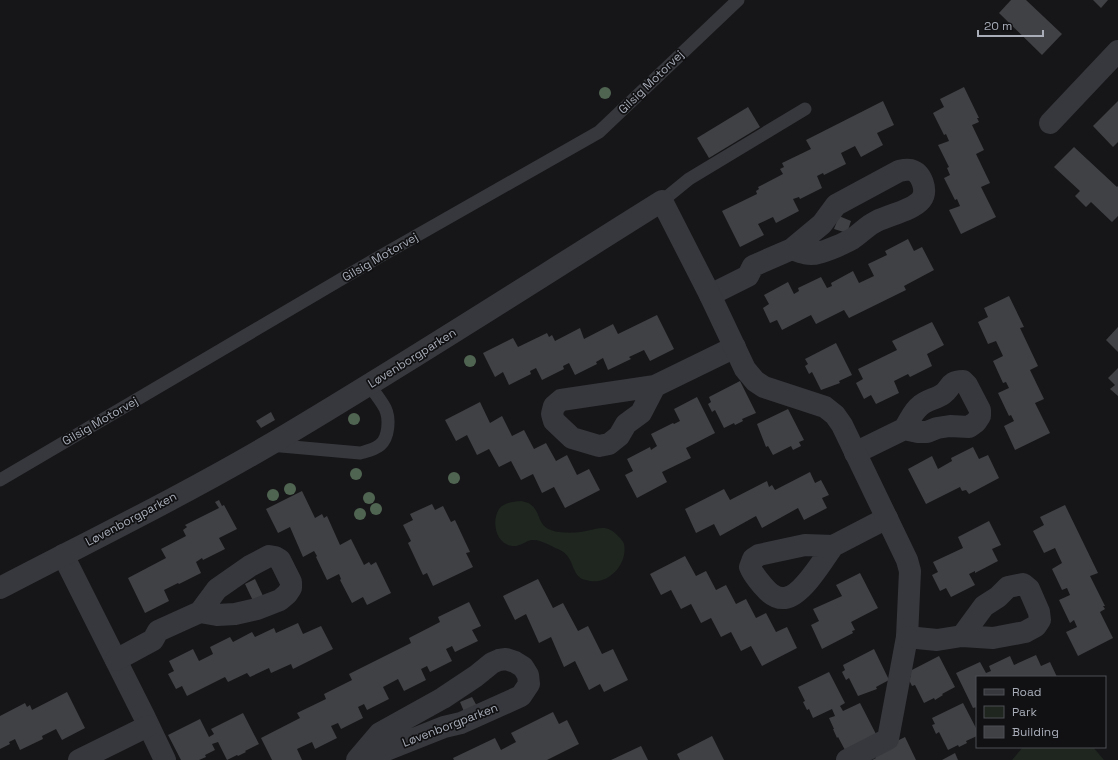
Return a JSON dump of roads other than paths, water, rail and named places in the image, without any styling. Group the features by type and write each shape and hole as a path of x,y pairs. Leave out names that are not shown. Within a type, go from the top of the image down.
{"street":[{"path":"1050,123 1118,51"},
{"path":"710,295 748,276 753,266 792,249 822,224 836,205 905,169 912,170 917,173 920,178 925,189 924,196 920,202 913,206 876,221 852,239 818,254 806,254 792,249"},
{"path":"662,200 710,295 745,369 755,381 764,387 825,407 835,415 842,425 908,560 910,571 908,637 888,739 847,760"},
{"name":"Løvenborgparken","path":"0,588 217,475 369,385 662,200"},
{"path":"655,386 735,346"},
{"path":"855,453 904,429"},
{"path":"833,546 887,518"},
{"path":"63,555 165,760"},
{"path":"116,660 153,640 158,631 200,612"},
{"path":"908,637 937,640 962,636"},
{"name":"Løvenborgparken","path":"357,760 380,733 443,698 476,676 492,663 506,659 523,667 528,675 529,684 521,696 461,723 444,727 361,760"},
{"path":"79,760 148,726"}],"lane":[{"name":"Gilsig Motorvej","path":"0,480 379,257 598,132 737,1"},
{"path":"662,200 689,179 805,109"},
{"path":"268,445 360,453 372,450 382,444 387,433 388,421 386,409 369,385"}]}
